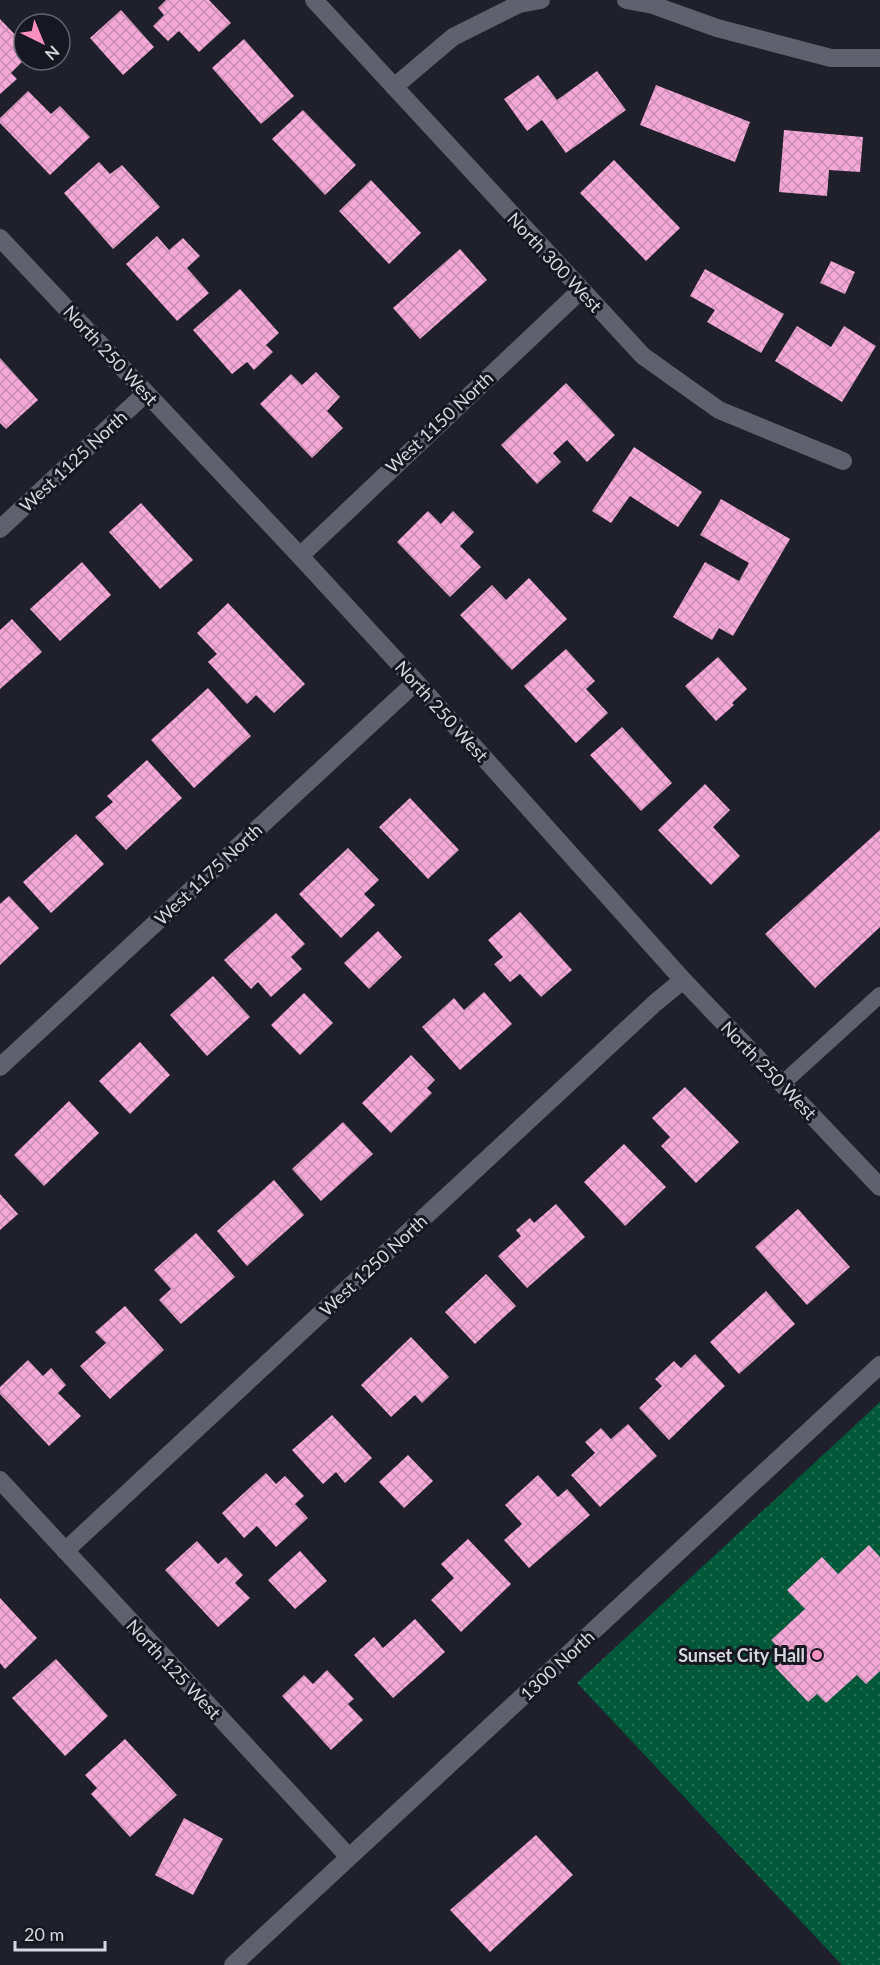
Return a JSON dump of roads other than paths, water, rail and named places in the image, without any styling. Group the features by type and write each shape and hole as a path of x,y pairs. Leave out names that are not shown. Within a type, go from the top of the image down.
{"street":[{"name":"North 300 West","path":"314,0 643,356 719,410 843,461"},
{"path":"394,87 453,36 519,4 541,0"},
{"path":"626,0 653,5 717,28 831,58 880,58"},
{"name":"North 250 West","path":"0,238 300,556 683,980 880,1187"},
{"name":"West 1150 North","path":"300,556 581,290"},
{"name":"West 1125 North","path":"0,530 146,393"},
{"name":"West 1175 North","path":"0,1067 416,682"},
{"name":"West 1250 North","path":"65,1551 646,1011 683,980"},
{"name":"1300 North","path":"233,1965 880,1365"},
{"name":"North 125 West","path":"0,1480 350,1857"}],"lane":[{"path":"783,1083 880,995"}],"place":[{"name":"Sunset City Hall","path":"817,1655"}]}
